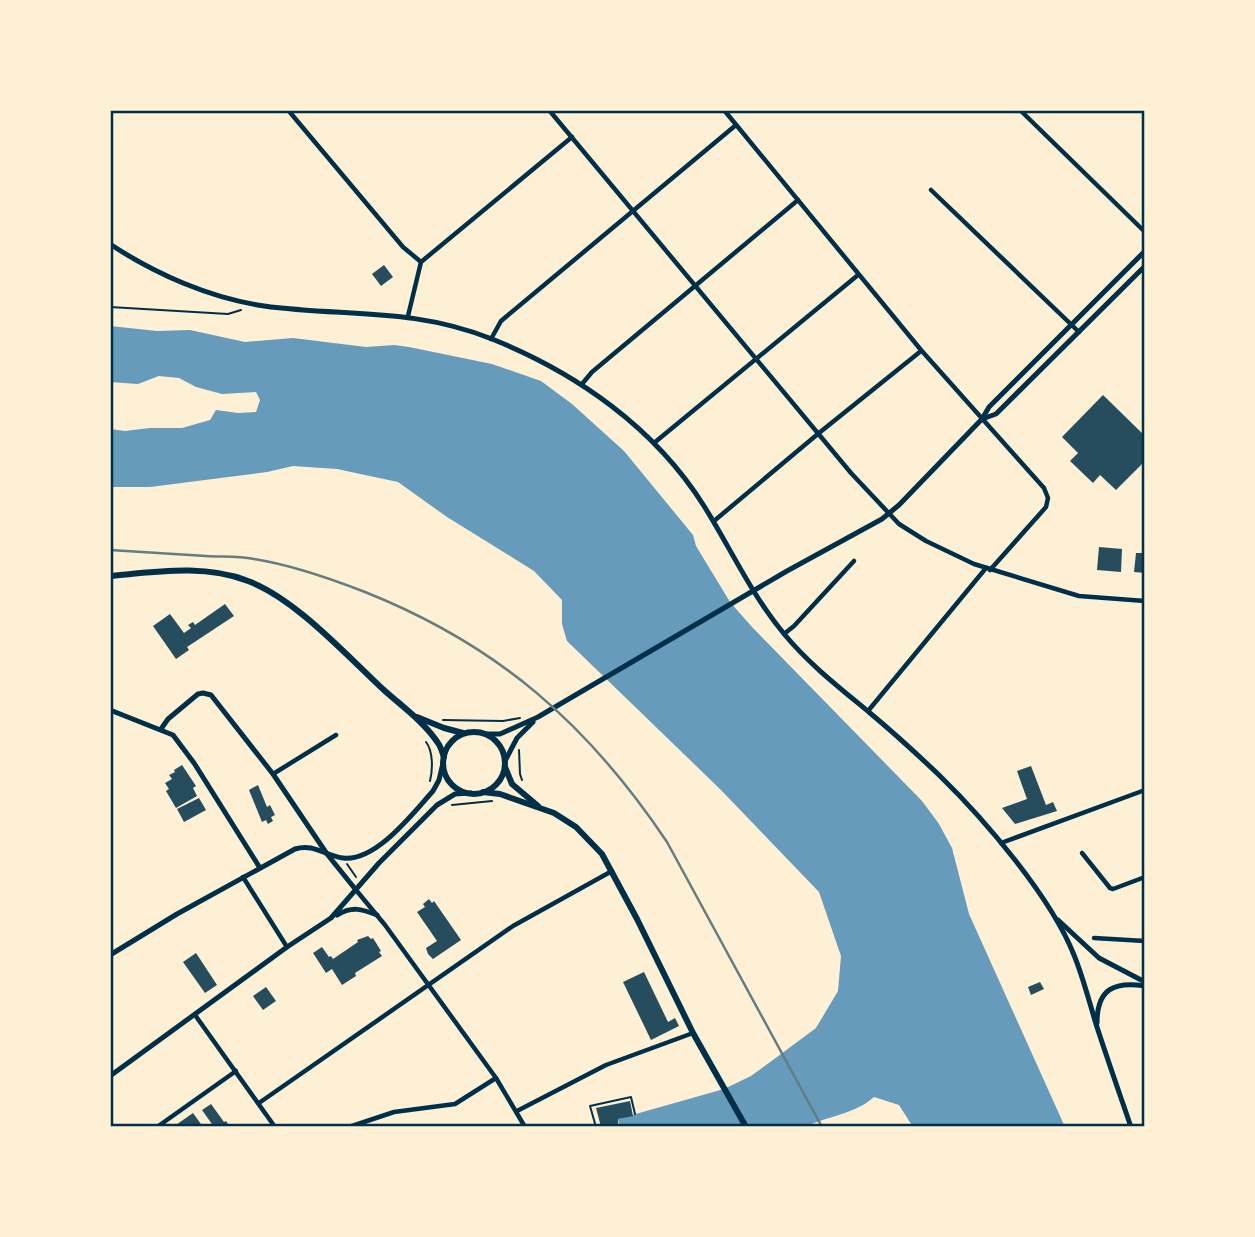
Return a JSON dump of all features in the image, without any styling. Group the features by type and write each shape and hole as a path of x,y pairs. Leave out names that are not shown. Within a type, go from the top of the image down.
{"main road":[{"path":"110,576 182,570 216,572 248,581 276,595 416,716 444,728 485,734 501,748 512,784 539,807"},
{"path":"416,716 437,741 447,778 464,792 500,794 539,807 576,827 594,844 612,872 693,1033 747,1127"},
{"path":"444,760 453,740 465,733"},
{"path":"484,792 498,782 505,763"}],"street":[{"path":"288,110 403,247 421,261"},
{"path":"549,110 888,514 926,541 988,569 1079,596 1145,601"},
{"path":"724,110 921,351 1044,488 1048,498 1046,507 988,569 868,711"},
{"path":"1020,110 1145,232"},
{"path":"491,339 501,321 736,125"},
{"path":"408,316 421,261 572,137"},
{"path":"931,190 1079,332"},
{"path":"582,384 592,372 798,200"},
{"path":"110,244 177,279 228,298 257,305 408,316 453,326 546,363 618,410 654,443 686,480 714,521 762,605 783,634 815,667 944,780 1000,843 1053,915 1074,956 1131,1127"},
{"path":"485,734 500,734 538,717 888,514 982,419 989,407 1145,251"},
{"path":"982,419 996,414 1145,266"},
{"path":"654,443 858,275"},
{"path":"714,521 921,351"},
{"path":"783,634 794,626 854,561"},
{"path":"161,729 168,719 198,694 207,693 215,698 273,774 327,854 377,915 496,1078 525,1127"},
{"path":"110,710 173,735 183,746 260,867"},
{"path":"505,763 517,738 538,717"},
{"path":"273,774 336,735"},
{"path":"110,955 260,867 302,847 351,858 373,851 429,795 439,780 444,760"},
{"path":"1000,843 1145,790"},
{"path":"331,918 437,805 455,794 471,793"},
{"path":"1082,853 1110,888 1145,877"},
{"path":"260,1103 513,926 612,872"},
{"path":"243,877 287,947"},
{"path":"110,1076 331,918 347,909 377,915"},
{"path":"1053,915 1099,958 1145,984"},
{"path":"1094,938 1145,941"},
{"path":"1097,1027 1098,1007 1108,990 1128,983 1145,984"},
{"path":"195,1014 275,1127"},
{"path":"517,1111 607,1065 693,1033"},
{"path":"157,1127 236,1071"},
{"path":"349,1127 394,1112 455,1104 496,1078"}],"path":[{"path":"110,307 228,314 257,305"},
{"path":"443,720 508,720"},
{"path":"426,742 431,762 429,795"},
{"path":"521,745 520,774 523,780"},
{"path":"437,805 481,804 494,800"},
{"path":"346,863 356,878"},
{"path":"596,1127 590,1106 631,1097 635,1114"}],"water":[{"path":"110,326 157,331 190,330 245,342 293,338 366,347 409,347 492,364 541,381 572,404 624,451 693,535 696,546 730,602 922,801 939,824 952,848 969,914 1065,1127 913,1127 899,1105 874,1097 850,1111 805,1127 651,1127 651,1124 625,1127 624,1124 619,1124 618,1119 724,1089 751,1076 816,1028 838,991 841,956 819,892 720,789 567,641 562,624 562,600 534,571 447,517 398,482 337,469 293,466 267,472 150,487 110,487 110,429 125,431 182,428 210,420 216,410 256,412 260,400 256,392 222,394 196,387 179,378 159,376 138,384 110,382"}],"building":[{"path":"384,265 393,277 381,286 372,274"},
{"path":"1103,395 1145,436 1145,461 1116,490 1100,475 1093,483 1070,461 1078,453 1062,437"},
{"path":"1099,547 1122,549 1121,572 1097,570"},
{"path":"1136,553 1145,553 1145,573 1134,572"},
{"path":"225,604 234,616 187,647 189,650 176,659 153,626 170,614 184,633 191,628 188,625 193,622 195,625"},
{"path":"182,765 196,786 193,788 197,796 176,808 166,791 169,789 165,783 172,779 169,775"},
{"path":"1031,766 1046,805 1053,802 1057,811 1015,824 1002,808 1027,799 1017,771"},
{"path":"258,785 267,807 270,805 275,815 271,817 273,821 268,824 266,820 262,822 249,790"},
{"path":"199,798 206,810 184,822 177,809"},
{"path":"429,899 432,903 434,901 461,940 433,959 426,948 437,941 417,912 425,907 423,904"},
{"path":"368,936 373,938 382,956 342,985 332,969 326,973 313,953 322,947 333,959 358,942 357,940"},
{"path":"196,953 217,985 205,993 183,962"},
{"path":"644,972 668,1022 675,1018 679,1026 651,1040 623,982"},
{"path":"1040,982 1044,989 1031,995 1028,987"},
{"path":"266,987 276,1001 263,1010 253,996"},
{"path":"630,1101 633,1116 618,1119 618,1127 601,1127 596,1108"},
{"path":"211,1104 230,1127 214,1127 202,1110"},
{"path":"193,1113 203,1127 173,1127"}],"railway":[{"path":"110,550 248,558 324,577 413,613 457,637 498,663 536,693 572,725 605,761 667,842 822,1127"}]}
